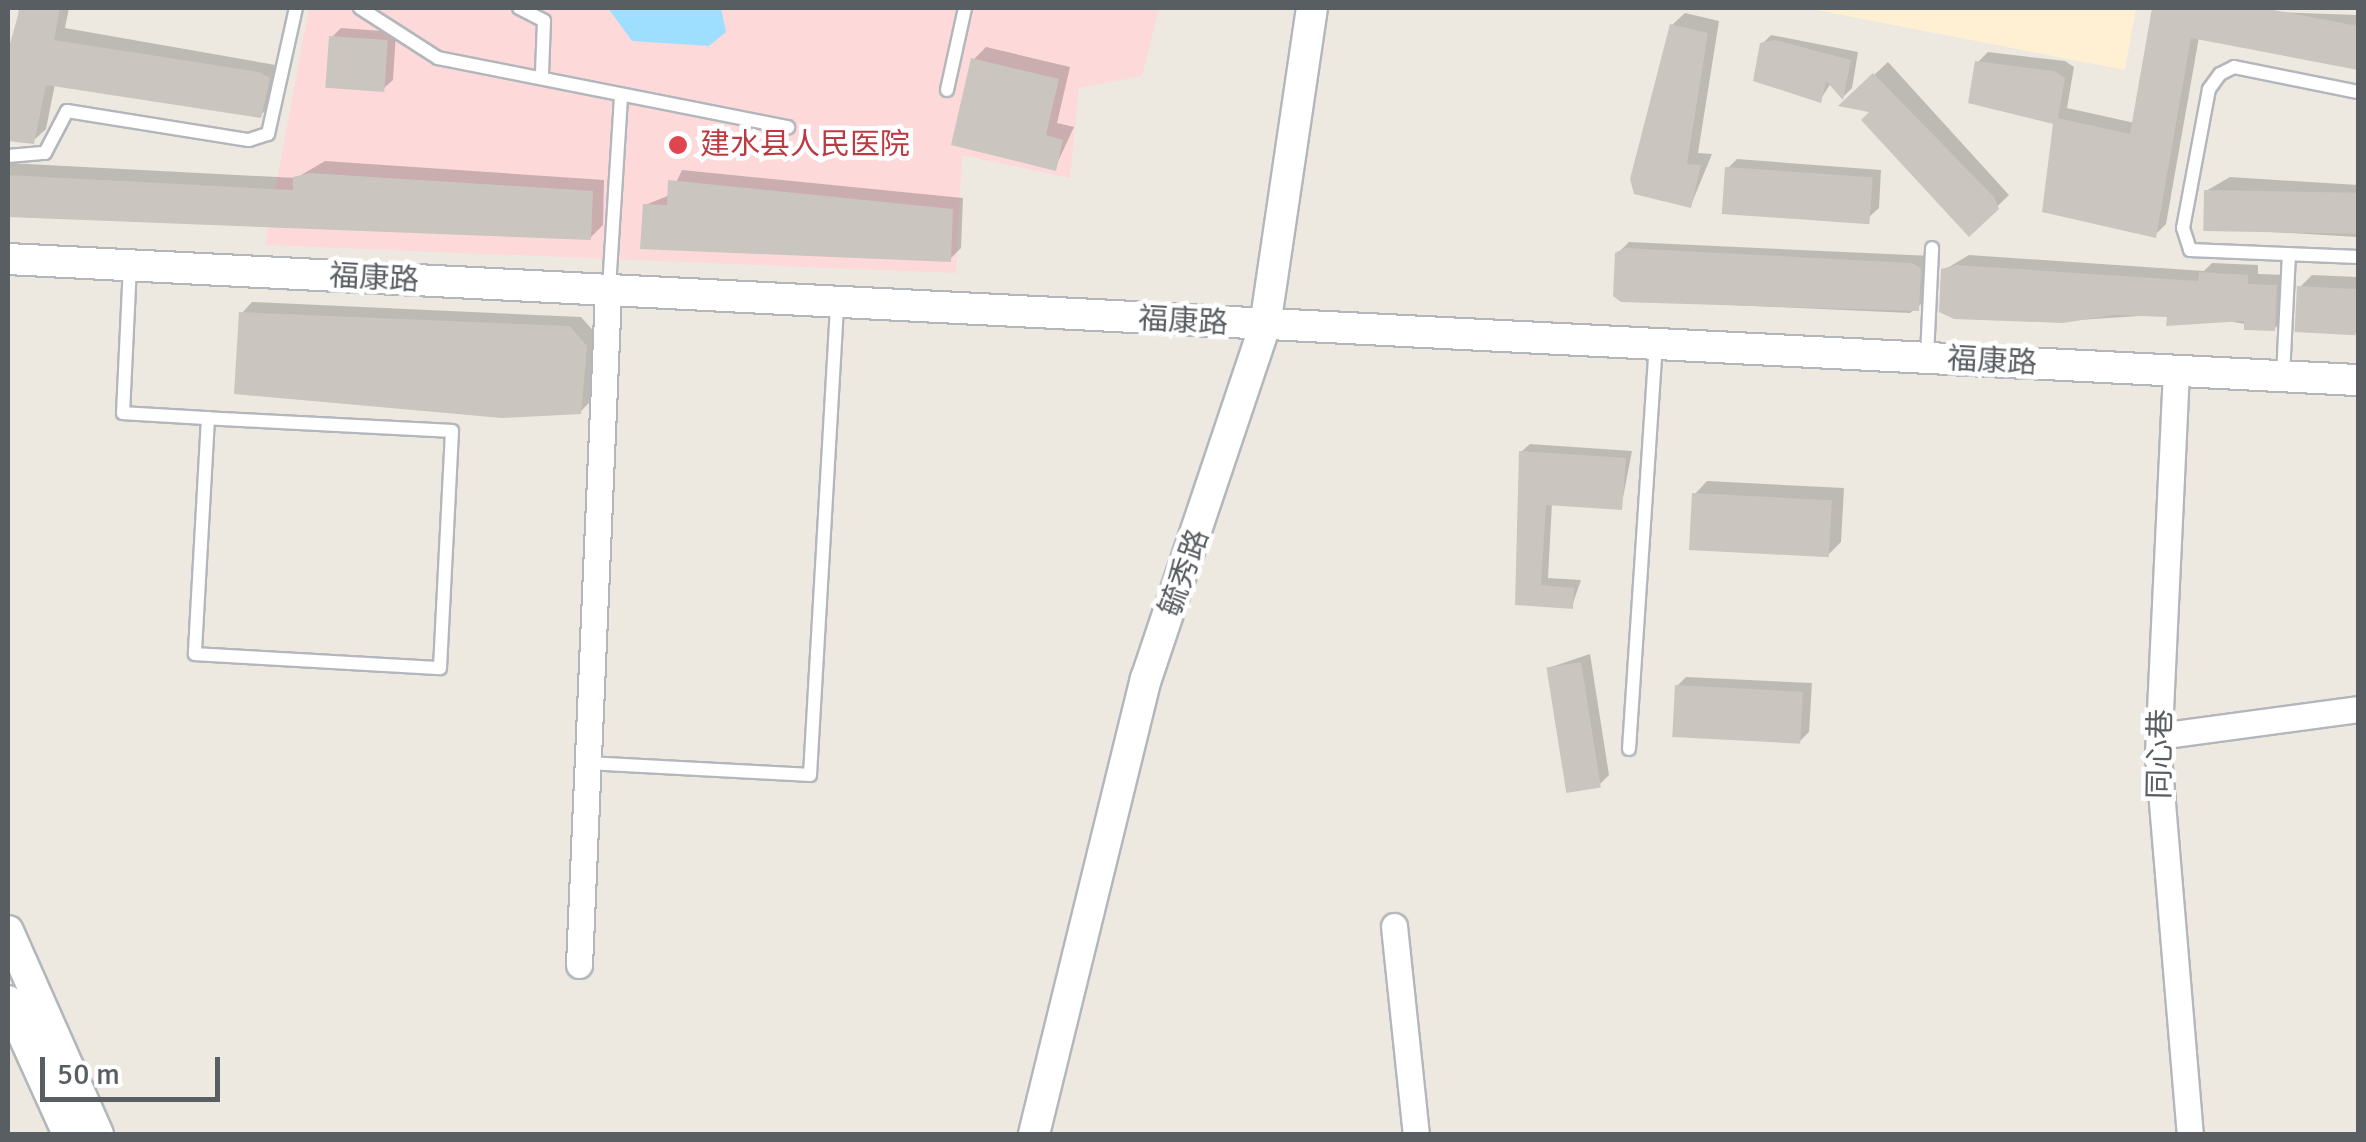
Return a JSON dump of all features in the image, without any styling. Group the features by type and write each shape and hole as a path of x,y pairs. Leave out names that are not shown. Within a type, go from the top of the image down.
{"street":[{"name":"毓秀路","path":"1034,1134 1146,679 1265,326 1312,8"},
{"name":"福康路","path":"8,258 837,305 2358,380"},
{"path":"579,966 608,292"},
{"name":"同心巷","path":"2176,372 2159,736 2190,1134"},
{"path":"2159,736 2358,709"},
{"path":"1394,926 1416,1134"},
{"path":"8,931 98,1134"},
{"path":"8,1001 68,1134"}],"lane":[{"path":"8,156 45,154 68,111 249,140 268,134 296,8"},
{"path":"360,8 438,58 542,74 621,96 788,128"},
{"path":"519,8 544,21 542,74"},
{"path":"946,90 965,8"},
{"path":"2358,92 2234,67 2209,88 2183,228 2190,250 2358,256"},
{"path":"608,292 621,96"},
{"path":"1927,359 1932,248"},
{"path":"2284,377 2289,254"},
{"path":"130,265 123,413 452,431 440,668 195,654 208,418"},
{"path":"588,763 810,775 837,305"},
{"path":"1629,749 1656,346"}],"shaded area":[{"name":"建水县人民医院","path":"309,8 1159,8 1142,76 1079,88 1070,178 962,155 956,273 265,245"},
{"path":"1806,8 2136,8 2125,70"}],"water":[{"path":"608,8 721,8 726,32 709,46 632,41"}],"building":[{"path":"20,8 60,8 54,40 259,72 270,78 261,118 46,85 34,144 8,141 8,51"},
{"path":"2152,8 2263,8 2358,26 2358,70 2191,38 2156,238 2042,212 2053,124 1968,103 1975,61 2054,71 2065,78 2058,118 2130,134"},
{"path":"1670,24 1708,33 1687,164 1701,165 1691,208 1634,194 1630,179"},
{"path":"329,36 388,40 384,92 325,88"},
{"path":"1775,40 1851,60 1843,100 1826,81 1821,103 1753,81 1760,43"},
{"path":"971,58 1059,79 1046,135 1063,140 1056,171 951,145"},
{"path":"1873,73 1994,197 1999,209 1969,237 1861,120 1869,112 1838,106"},
{"path":"1725,167 1873,177 1869,224 1722,214"},
{"path":"310,173 593,191 591,240 8,217 8,175 293,190 293,177"},
{"path":"668,180 953,209 951,262 640,249 643,204 667,205"},
{"path":"2204,190 2358,193 2357,234 2203,231"},
{"path":"1625,248 1912,263 1921,268 1919,311 1621,302 1613,296 1615,253"},
{"path":"1957,265 2198,281 2199,272 2248,275 2248,284 2277,285 2275,331 2244,330 2244,321 2166,326 2167,317 2114,315 2063,323 1954,319 1939,312 1941,269"},
{"path":"2297,286 2358,289 2356,335 2295,332"},
{"path":"239,312 570,326 587,346 581,414 502,418 234,394"},
{"path":"1519,451 1626,458 1622,510 1546,505 1541,585 1574,588 1573,609 1515,605"},
{"path":"1692,493 1832,500 1829,557 1689,550"},
{"path":"1581,662 1601,787 1566,793 1546,667"},
{"path":"1675,685 1803,692 1800,744 1672,737"}],"place":[{"name":"建水县人民医院","path":"678,145"}]}
